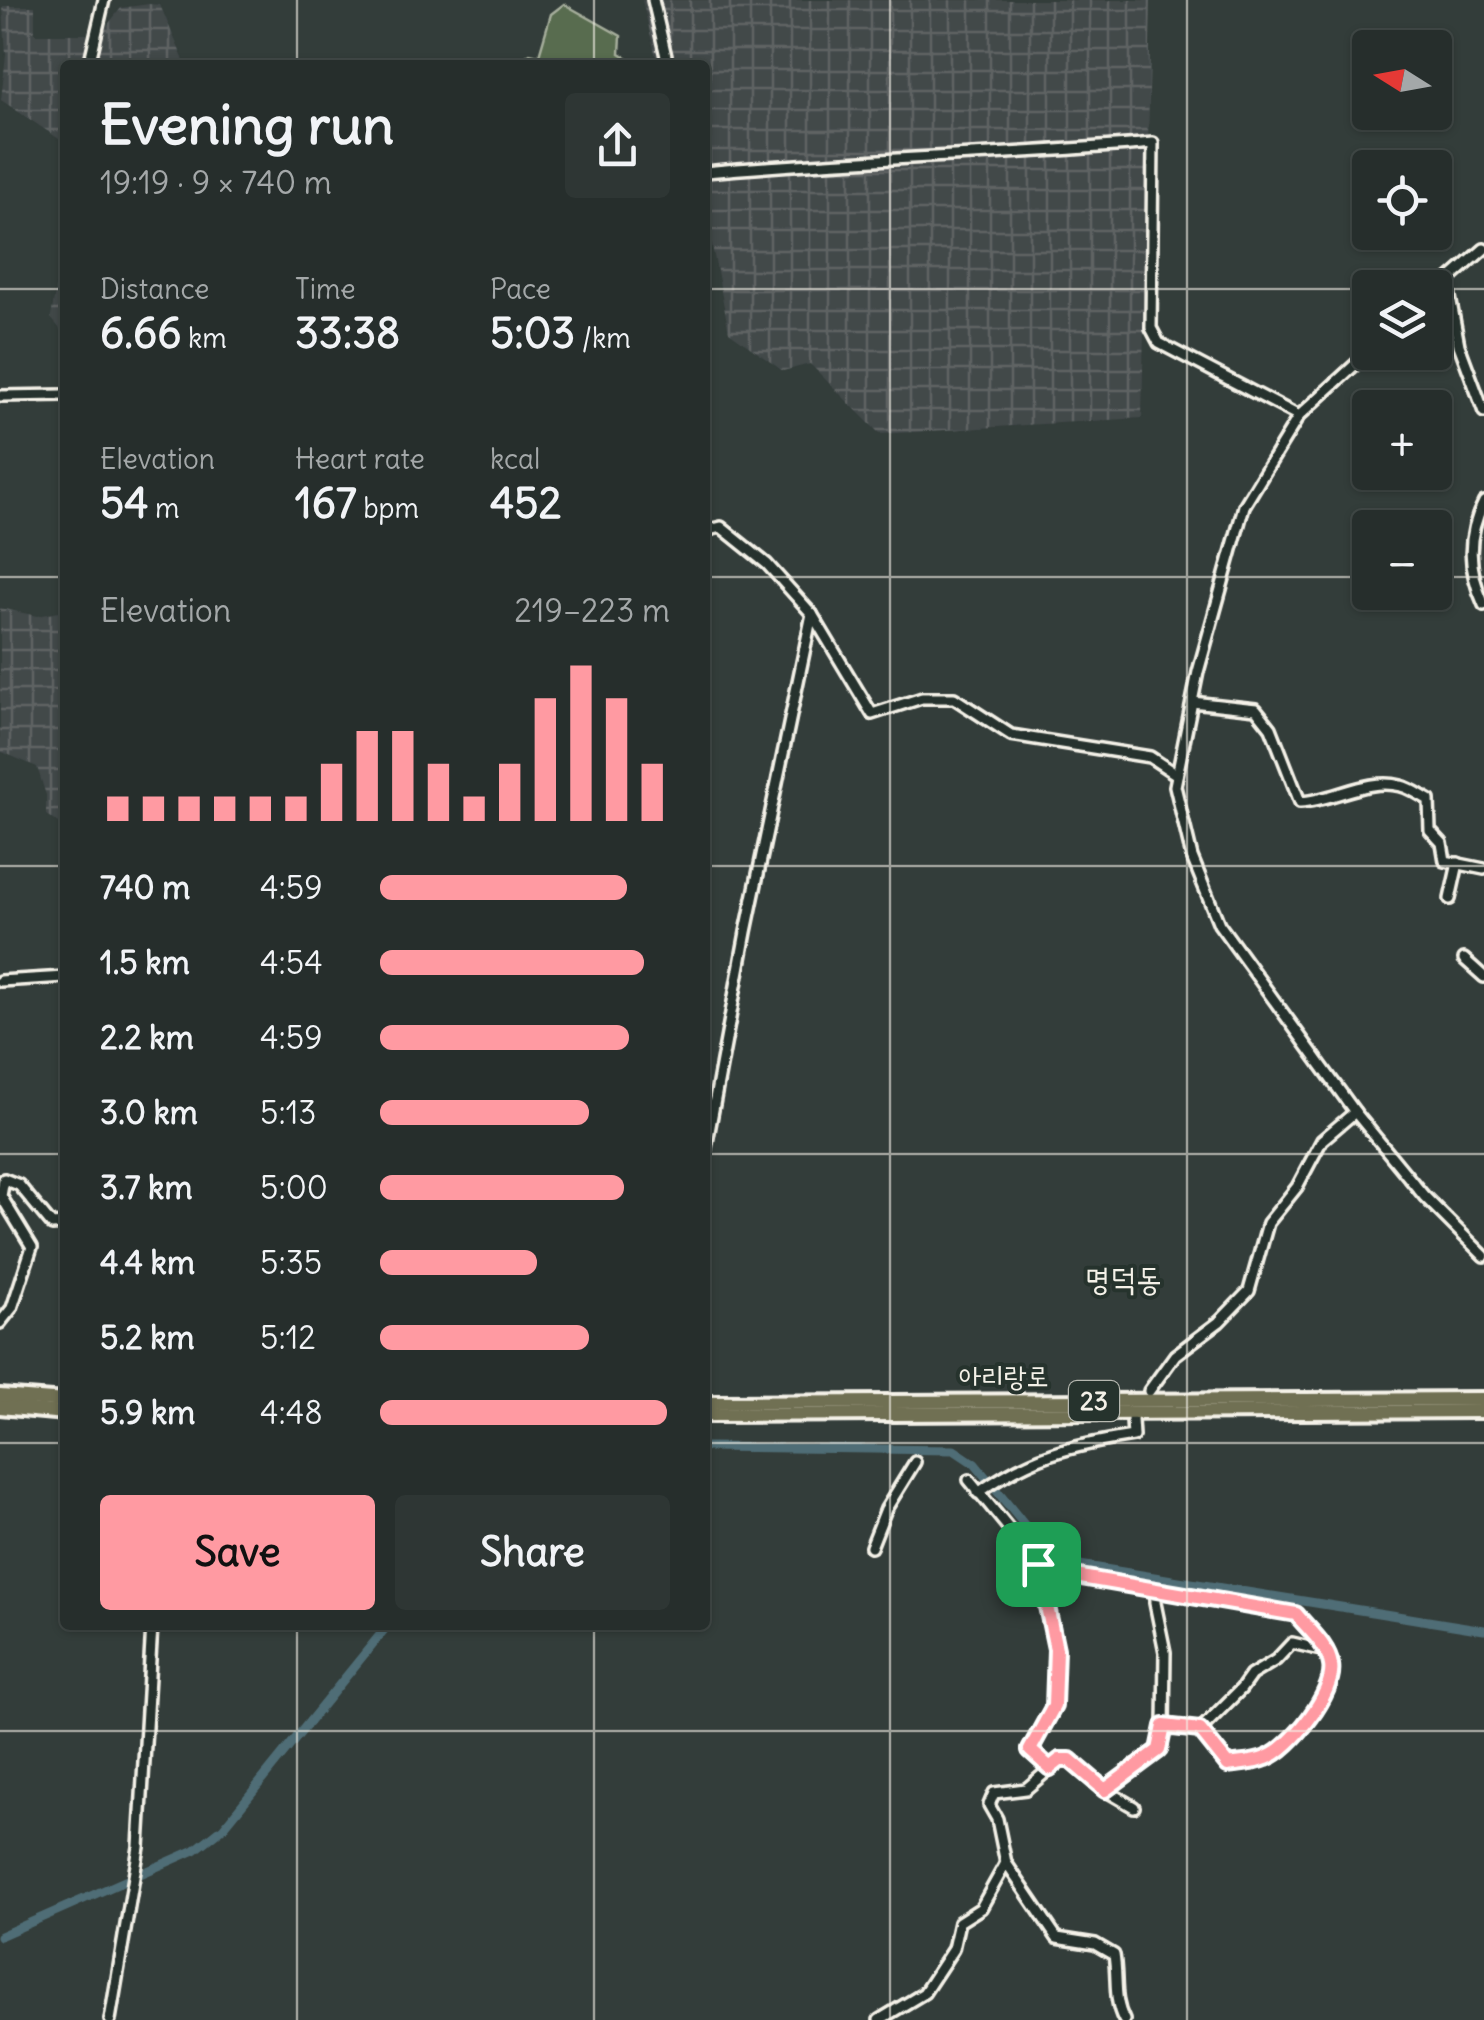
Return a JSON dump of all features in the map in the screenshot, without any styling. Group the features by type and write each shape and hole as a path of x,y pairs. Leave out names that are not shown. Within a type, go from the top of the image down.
{"highway":[{"path":"0,1396 60,1401"},
{"name":"아리랑로","path":"710,1403 1484,1400"},
{"path":"0,1407 60,1413"},
{"name":"아리랑로","path":"710,1415 1484,1411"}],"street":[{"path":"90,60 104,0"},
{"path":"653,0 667,60"},
{"path":"710,172 1153,142 1151,328 1159,343 1299,416"},
{"path":"1452,277 1484,249"},
{"path":"1452,308 1459,345 1484,412"},
{"path":"1352,367 1299,416 1244,506 1192,702 1175,786 1192,857 1219,924 1355,1112 1424,1196 1484,1256"},
{"path":"0,396 60,395"},
{"path":"1484,502 1474,521 1470,546 1472,576 1484,605"},
{"path":"710,530 721,528 768,564 812,614 872,714 922,698 954,698 1011,734 1150,757 1177,776"},
{"path":"710,1126 812,614"},
{"path":"1192,702 1256,709 1271,728 1300,802 1321,801 1369,785 1400,786 1429,800 1430,830 1442,842 1444,860 1484,869"},
{"path":"1450,899 1458,864"},
{"path":"1464,960 1484,976"},
{"path":"0,981 60,976"},
{"path":"1150,1391 1175,1354 1219,1322 1249,1291 1268,1223 1297,1187 1322,1140 1355,1112"},
{"path":"0,1323 12,1308 32,1247 1,1196 4,1179 19,1185 52,1226 60,1225"},
{"path":"981,1491 1031,1459 1080,1444 1133,1436 1132,1420"},
{"path":"871,1547 886,1508 914,1462"},
{"path":"969,1480 1038,1564 1056,1649 1054,1706 1030,1750 1050,1768"},
{"path":"1038,1564 1075,1576 1296,1614 1328,1652 1333,1670 1317,1709 1288,1743 1268,1758 1228,1765 1200,1730 1164,1726"},
{"path":"1105,1790 1159,1750 1164,1726 1166,1652 1154,1603 1156,1590"},
{"path":"110,2020 137,1855 152,1630"},
{"path":"1200,1730 1242,1689 1251,1674 1276,1660 1292,1643 1328,1652"},
{"path":"1124,2020 1116,2005 1114,1955 1094,1944 1057,1938 1006,1862 996,1818 988,1806 994,1793 1026,1789 1060,1760 1070,1760 1105,1790 1134,1807"},
{"path":"879,2020 924,1993 953,1950 959,1922 981,1908 1006,1862"}],"shaded area":[{"path":"642,0 1151,0 1142,418 880,434 810,364 783,371 729,332 710,235 710,60 657,60"},
{"path":"160,5 184,60 96,60 102,32 121,8"},
{"path":"3,6 35,6 35,34 87,34 84,60 60,60 60,140 1,100 6,55"},
{"path":"60,264 60,329 51,318"},
{"path":"0,608 37,616 60,612 60,824 46,815 46,795 37,767 0,751"}],"green space":[{"path":"564,4 621,36 620,53 632,60 521,60 530,53 539,55 551,14"}],"waterway":[{"path":"710,1447 954,1450 975,1464 1027,1528 1061,1562 1484,1630"},
{"path":"0,1936 195,1850 223,1828 384,1630"}],"district":[{"name":"명덕동","path":"1123,1278"}],"route":[{"path":"1038,1564 1075,1576 1296,1614 1328,1652 1333,1670 1317,1709 1288,1743 1268,1758 1228,1765 1200,1730 1164,1726 1159,1750 1105,1790 1070,1760 1060,1760 1050,1768 1030,1750 1054,1706 1056,1649 1038,1564"}]}
